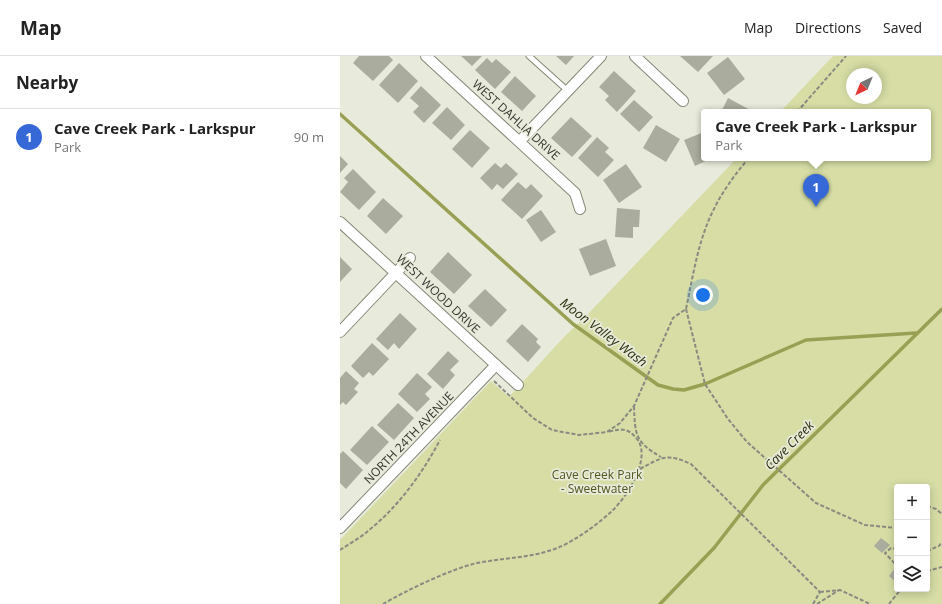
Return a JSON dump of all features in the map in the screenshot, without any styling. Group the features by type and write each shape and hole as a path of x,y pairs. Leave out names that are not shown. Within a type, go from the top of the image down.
{"street":[{"name":"WEST DAHLIA DRIVE","path":"426,56 575,193 580,209"},
{"path":"520,141 601,56"},
{"path":"635,56 683,101"},
{"name":"WEST WOOD DRIVE","path":"340,222 518,385"},
{"path":"340,332 410,258"},
{"name":"NORTH 24TH AVENUE","path":"340,528 496,365"}],"lane":[{"path":"529,56 568,91"}],"path":[{"path":"800,109 846,56"},
{"path":"747,161 722,193 712,212 697,258 686,308 705,384 728,419 747,442 816,503 865,525 894,528"},
{"path":"607,432 620,423 634,406 673,318 686,308"},
{"path":"491,385 495,380 533,418 552,430 579,435 607,432 621,428 631,432 640,443 661,457"},
{"path":"383,604 457,570 477,564 537,555 568,543 594,526 614,510 640,469 643,454 635,426 634,406"},
{"path":"340,550 368,532 392,509 430,459 440,439"},
{"path":"640,469 661,457 674,457 691,464 820,592"},
{"path":"930,507 936,509 942,514"},
{"path":"930,550 939,546 942,542"},
{"path":"894,548 891,548 885,553 894,563"},
{"path":"930,570 942,568"},
{"path":"820,592 840,590 870,604"},
{"path":"817,604 840,590"},
{"path":"813,604 820,592"},
{"path":"889,604 899,592"}],"green space":[{"name":"Cave Creek Park - Sweetwater","path":"833,56 942,56 942,604 340,604 340,540 491,381 509,397 563,338 587,315 734,161 931,161 931,109 783,109"}],"building":[{"path":"359,56 389,56 393,60 373,81 353,63"},
{"path":"461,56 482,56 472,66"},
{"path":"556,56 574,56 566,65"},
{"path":"680,56 713,56 698,72"},
{"path":"728,57 745,79 724,95 707,73"},
{"path":"487,58 492,63 496,59 511,72 495,89 475,70"},
{"path":"399,63 418,81 398,103 379,85"},
{"path":"614,71 636,91 617,112 605,100 609,96 599,87"},
{"path":"515,76 536,96 522,111 501,92"},
{"path":"421,86 441,105 424,123 413,112 419,106 410,98"},
{"path":"728,98 748,109 722,109"},
{"path":"634,100 653,117 639,132 620,114"},
{"path":"447,107 465,125 451,140 432,123"},
{"path":"571,117 592,136 572,157 551,138"},
{"path":"656,125 680,139 666,162 643,148"},
{"path":"470,130 490,148 472,168 452,149"},
{"path":"701,133 701,161 706,161 695,166 684,140"},
{"path":"597,137 609,148 605,152 614,160 598,177 578,158"},
{"path":"340,156 348,164 340,173"},
{"path":"495,163 501,168 506,163 518,174 503,189 497,184 492,190 480,178"},
{"path":"626,164 642,187 619,203 603,180"},
{"path":"353,169 376,192 359,210 340,192 348,182 344,178"},
{"path":"518,182 526,189 531,184 543,196 522,219 501,200"},
{"path":"383,198 403,216 386,234 367,216"},
{"path":"617,208 640,210 639,227 633,227 633,238 615,237"},
{"path":"541,210 556,232 541,242 526,220"},
{"path":"606,239 616,266 590,276 579,249"},
{"path":"448,252 472,275 454,294 430,272"},
{"path":"340,257 352,269 340,282"},
{"path":"485,289 507,310 491,327 468,306"},
{"path":"400,313 417,329 399,349 394,343 388,350 376,339"},
{"path":"522,324 538,339 536,342 541,347 528,362 506,341"},
{"path":"372,343 389,359 373,376 369,372 363,378 351,366"},
{"path":"448,351 459,361 450,370 455,375 443,389 427,374"},
{"path":"346,371 359,383 354,389 358,392 346,405 343,402 340,405 340,378"},
{"path":"417,373 432,387 425,394 430,399 417,412 398,394"},
{"path":"398,403 414,418 394,440 377,425"},
{"path":"372,426 389,442 367,465 350,450"},
{"path":"343,451 363,470 346,489 340,483 340,454"},
{"path":"881,538 890,545 882,553 874,546"},
{"path":"894,570 894,580 889,576"}],"waterway":[{"name":"Moon Valley Wash","path":"340,114 573,324 658,385 684,390 705,384 806,340 916,333"},
{"name":"Cave Creek","path":"660,604 714,548 763,485 942,309"}],"place":[{"name":"Cave Creek Park - Larkspur","path":"816,207"}]}
